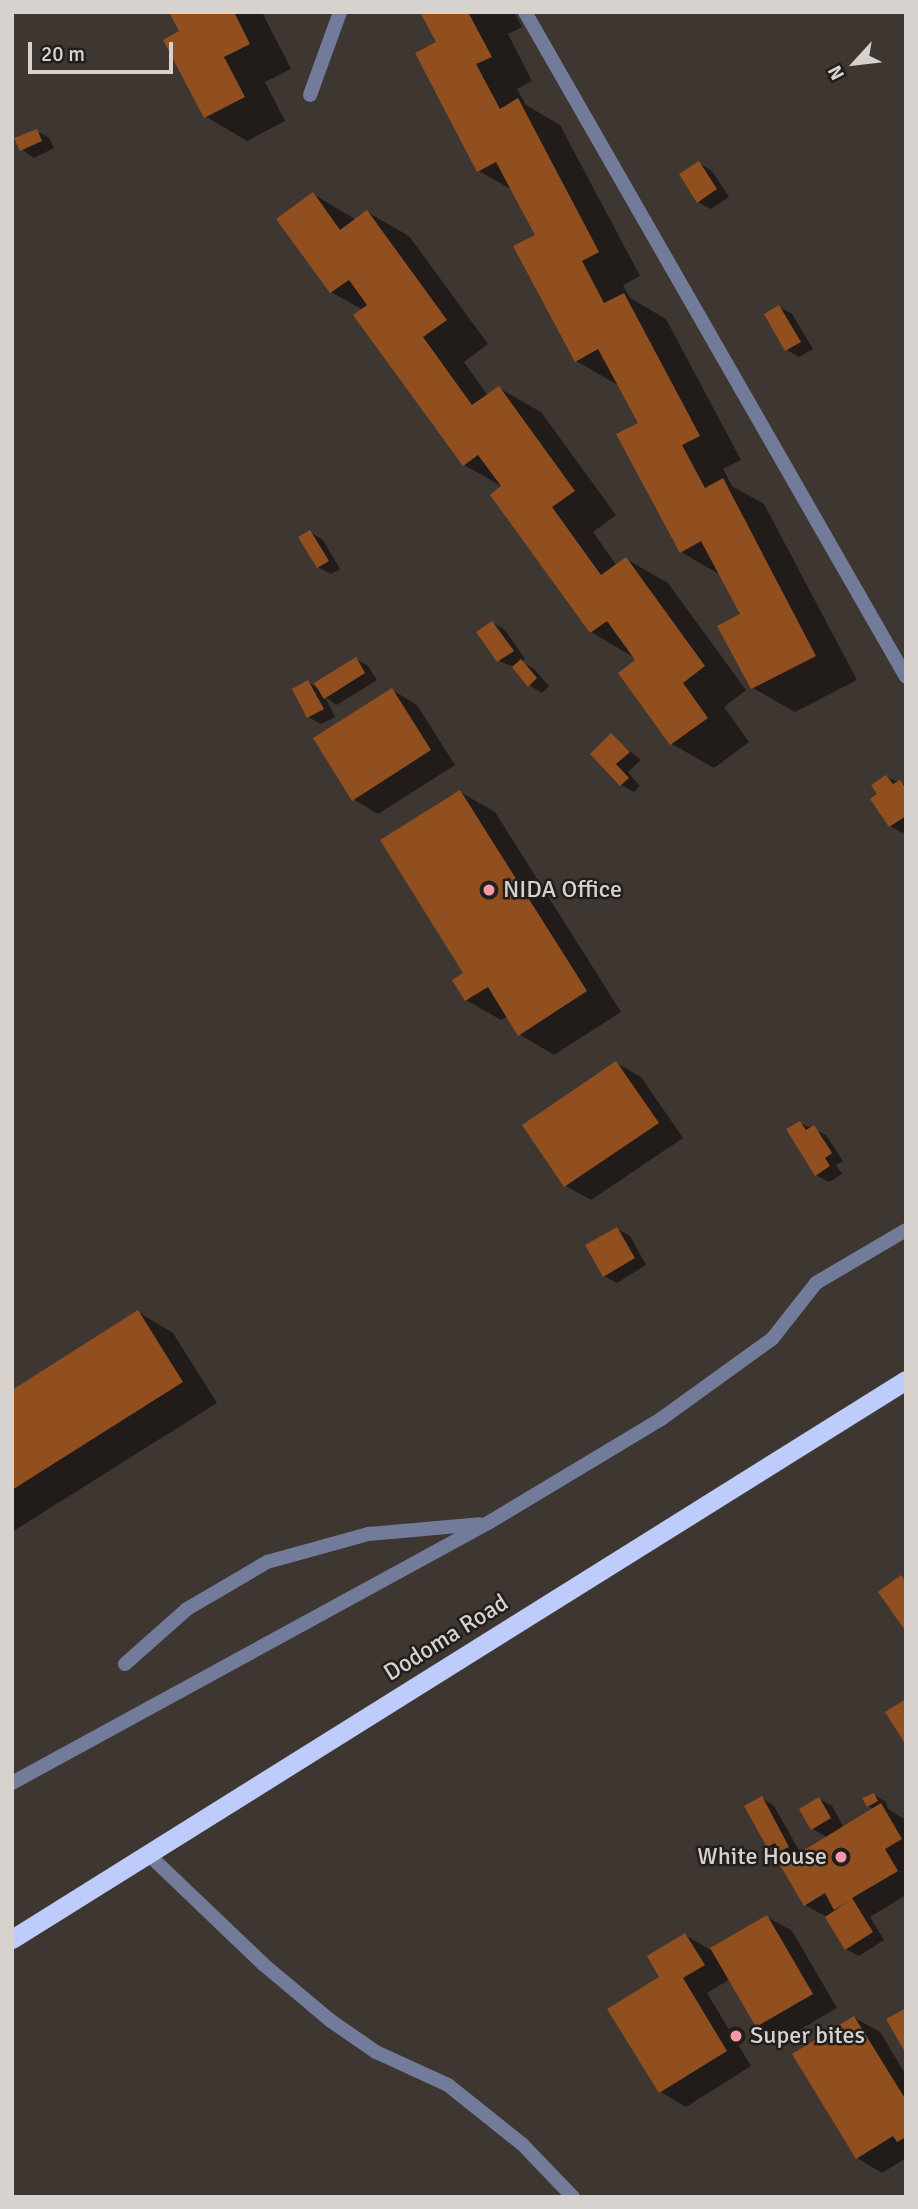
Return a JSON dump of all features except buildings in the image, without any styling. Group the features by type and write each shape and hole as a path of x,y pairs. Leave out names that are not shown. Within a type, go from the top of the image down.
{"highway":[{"name":"Dodoma Road","path":"12,1938 906,1380"}],"street":[{"path":"310,95 340,12"},
{"path":"525,12 906,677"},
{"path":"12,1783 488,1523 662,1419 772,1339 816,1283 906,1230"},
{"path":"125,1664 187,1609 267,1562 369,1534 488,1523"},
{"path":"148,1854 263,1964 331,2021 376,2052 448,2085 522,2144 573,2197"}],"place":[{"name":"NIDA Office","path":"489,890"},
{"name":"White House","path":"841,1857"},
{"name":"Super bites","path":"736,2036"}]}
